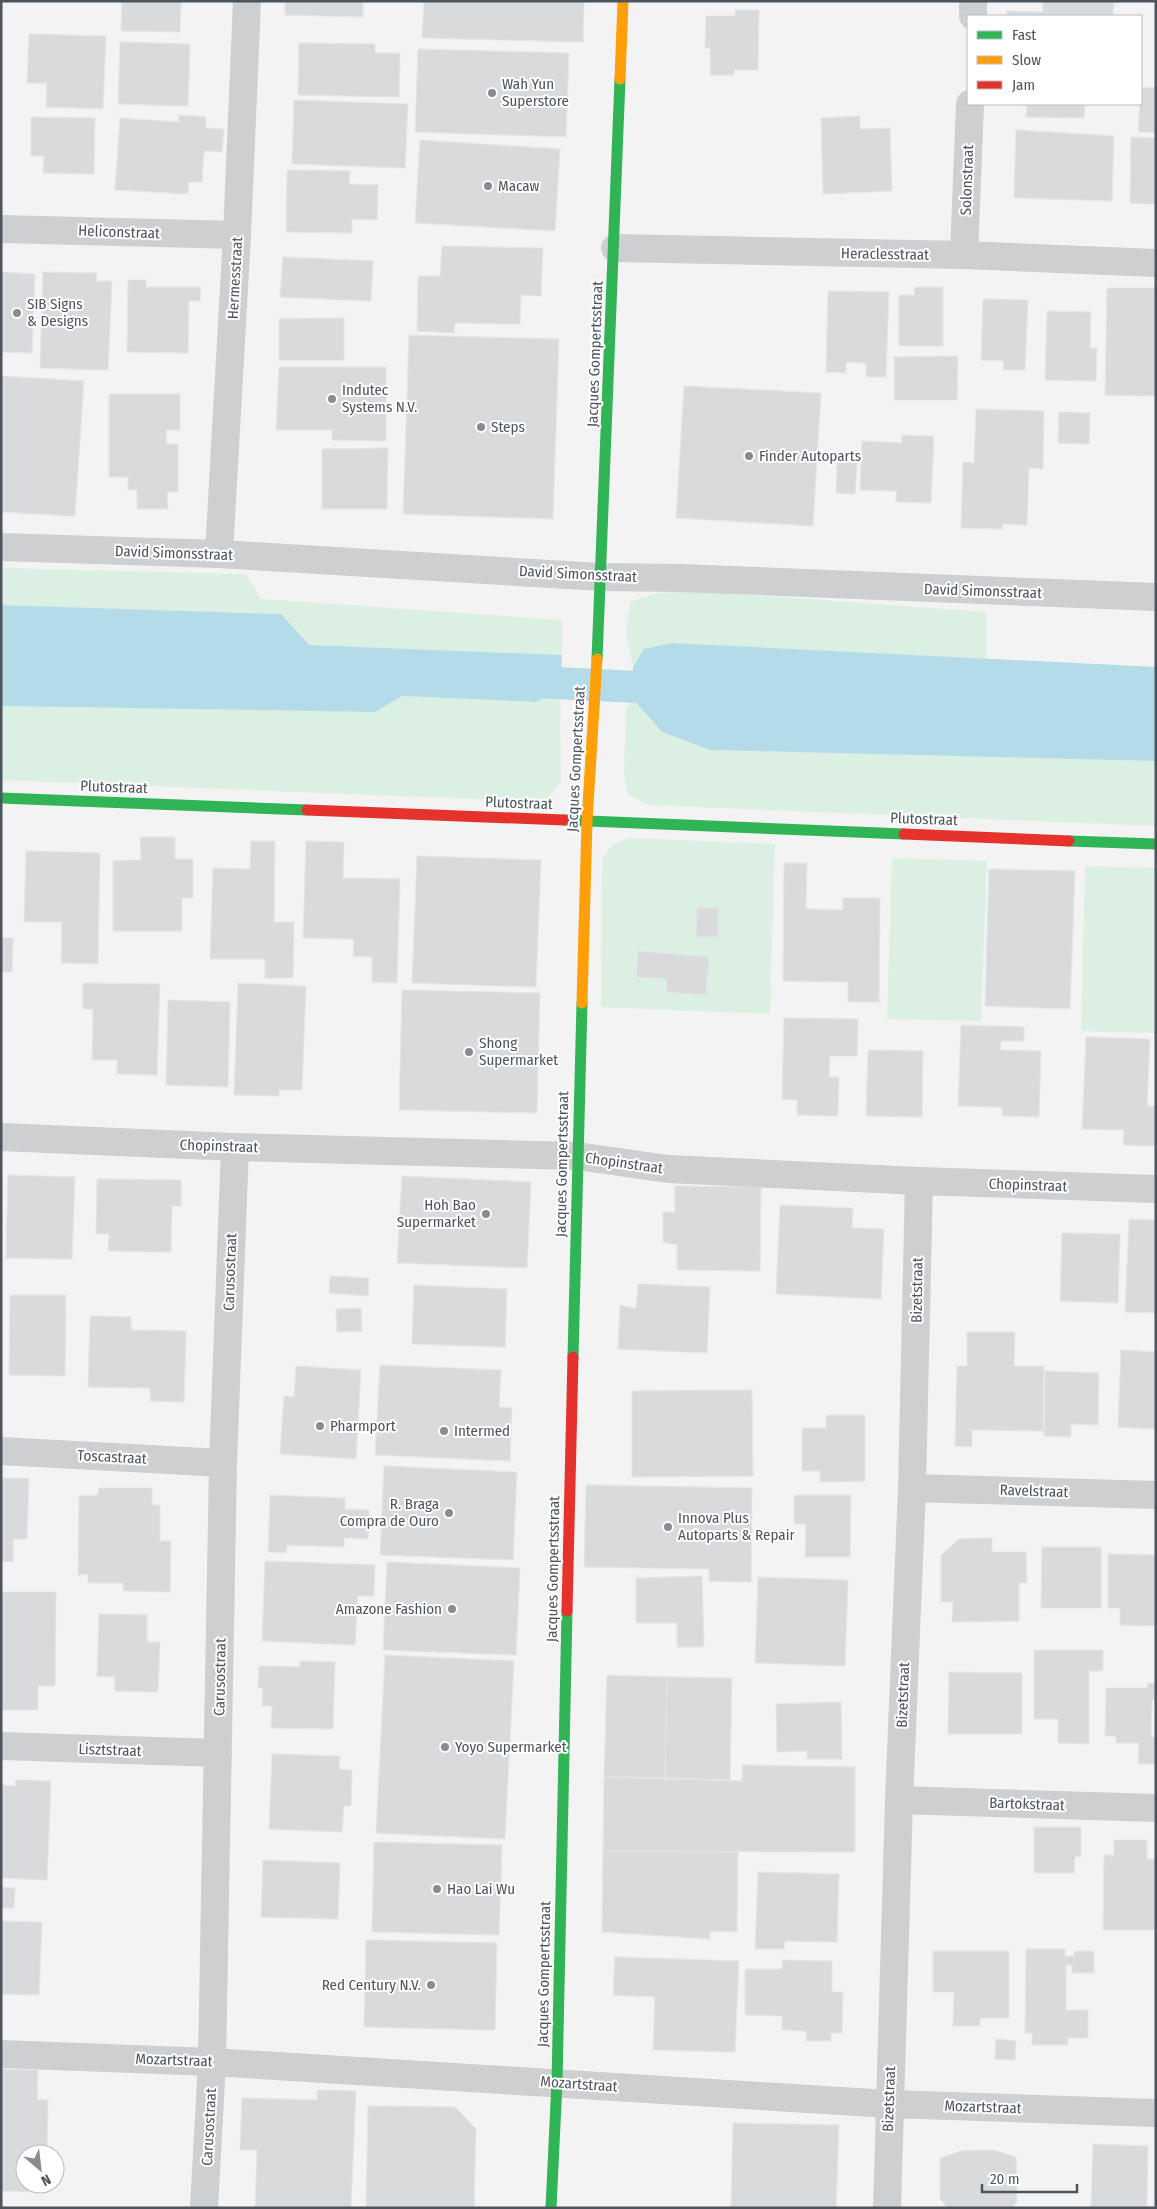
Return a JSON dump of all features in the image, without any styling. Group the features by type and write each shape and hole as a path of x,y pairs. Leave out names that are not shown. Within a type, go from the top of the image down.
{"street":[{"name":"Hermesstraat","path":"219,554 237,235 247,1"},
{"name":"Jacques Gompertsstraat","path":"551,2208 557,2082 577,1156 587,821 600,611 623,1"},
{"path":"973,1 973,15"},
{"name":"Solonstraat","path":"964,255 970,105"},
{"name":"Heliconstraat","path":"1,229 237,235"},
{"name":"Heraclesstraat","path":"614,248 964,255 1156,263"},
{"name":"David Simonsstraat","path":"1,547 219,554 601,577 680,578 1156,598"},
{"name":"Plutostraat","path":"1,798 1156,844"},
{"name":"Chopinstraat","path":"1,1137 235,1147 577,1156 668,1169 920,1181 1156,1189"},
{"name":"Carusostraat","path":"204,2208 212,2062 223,1463 235,1147"},
{"name":"Bizetstraat","path":"887,2208 898,1800 912,1488 920,1181"},
{"name":"Toscastraat","path":"1,1450 223,1463"},
{"name":"Ravelstraat","path":"912,1488 1156,1495"},
{"name":"Lisztstraat","path":"1,1746 218,1753"},
{"name":"Bartokstraat","path":"898,1800 1156,1808"},
{"name":"Mozartstraat","path":"1,2054 212,2062 889,2104 1156,2113"}],"green space":[{"path":"1,568 246,574 261,599 562,620 562,655 309,645 281,614 1,605"},
{"path":"696,591 986,612 986,659 671,643 644,649 633,667 626,631 630,602 656,593"},
{"path":"560,689 561,782 544,802 1,780 1,706 375,712 402,696 536,702"},
{"path":"634,700 662,732 710,750 1156,761 1156,826 648,805 628,794 624,774 626,708"},
{"path":"628,838 775,844 770,1014 601,1007 602,859 612,845"},
{"path":"892,858 987,861 981,1021 887,1019"},
{"path":"1085,866 1156,868 1156,1033 1081,1031"}],"water":[{"path":"1,605 281,614 309,645 562,655 560,689 536,702 402,696 375,712 1,706"},
{"path":"671,643 1156,667 1156,761 710,750 662,732 634,700 633,667 644,649"}],"building":[{"path":"122,1 181,1 180,32 121,31"},
{"path":"285,1 363,1 363,17 285,15"},
{"path":"424,1 584,1 583,42 422,38"},
{"path":"1114,1 1113,15 1006,15 1007,11 1043,12 1043,2"},
{"path":"735,10 759,10 758,70 734,70 734,75 710,75 710,48 705,48 706,16 735,16"},
{"path":"29,34 106,36 103,109 46,107 47,83 27,83"},
{"path":"120,42 190,44 188,106 118,104"},
{"path":"299,43 375,44 375,53 400,53 399,97 298,95"},
{"name":"Wah Yun Superstore","path":"418,49 569,53 566,137 415,132"},
{"path":"1142,87 1156,88 1156,133 1138,132 1140,105 1142,105"},
{"path":"294,100 408,104 405,168 292,164"},
{"path":"1027,105 1085,105 1084,118 1026,117"},
{"path":"178,115 206,117 206,128 224,129 222,152 204,151 202,182 189,182 188,194 115,190 120,118 179,122"},
{"path":"860,116 860,129 890,128 892,191 823,194 821,118"},
{"path":"31,117 95,118 94,174 43,173 44,156 31,156"},
{"path":"1016,130 1114,136 1112,201 1014,198"},
{"path":"1131,137 1156,138 1156,204 1130,203"},
{"name":"Macaw","path":"420,140 560,149 555,231 415,223"},
{"path":"287,170 350,171 349,184 378,185 377,220 352,219 352,233 286,232"},
{"path":"442,246 543,248 541,296 521,295 520,324 455,323 454,333 417,331 418,276 440,276"},
{"path":"283,257 373,261 371,301 280,297"},
{"name":"SIB Signs & Designs","path":"1,272 35,274 32,353 1,352"},
{"path":"43,272 97,273 96,281 112,281 108,370 40,368"},
{"path":"128,280 146,280 146,287 201,287 200,301 189,301 188,353 127,352"},
{"path":"914,287 943,287 943,346 899,346 899,295 915,295"},
{"path":"1107,288 1156,288 1156,396 1105,395"},
{"path":"828,291 889,292 886,377 866,377 866,363 846,362 846,373 826,372"},
{"path":"983,299 1028,300 1025,370 1003,370 1004,361 981,360"},
{"path":"1047,311 1091,312 1090,348 1097,348 1096,381 1045,380"},
{"path":"344,318 344,360 279,360 279,319"},
{"name":"Steps","path":"409,335 559,339 553,519 403,514"},
{"path":"958,356 957,400 894,400 894,357"},
{"name":"Indutec Systems N.V.","path":"279,367 386,367 386,441 332,440 332,430 276,430"},
{"path":"1,376 84,381 75,516 1,512"},
{"name":"Finder Autoparts","path":"684,386 821,393 813,526 676,518"},
{"path":"109,394 180,394 180,430 166,430 167,444 178,444 178,492 167,492 168,509 137,509 137,490 128,490 128,477 109,477"},
{"path":"976,409 1044,411 1043,469 1029,468 1027,525 1002,524 1003,529 961,528 963,462 974,463"},
{"path":"1059,412 1090,413 1089,444 1058,443"},
{"path":"902,435 934,436 931,503 896,502 897,491 860,490 862,441 902,443"},
{"path":"388,448 387,509 322,509 322,449"},
{"path":"837,462 857,463 855,494 836,493"},
{"path":"140,837 175,837 175,859 193,859 193,898 182,898 182,931 113,931 113,861 141,860"},
{"path":"251,841 275,841 274,922 294,922 293,978 265,978 265,959 210,959 213,868 250,869"},
{"path":"306,841 344,842 343,878 400,879 397,983 372,982 372,957 353,956 354,939 303,938"},
{"path":"26,851 100,853 98,964 61,963 62,922 24,922"},
{"path":"417,856 541,860 536,987 412,983"},
{"path":"784,863 807,863 806,909 843,910 843,898 880,898 879,1002 848,1002 848,982 783,981"},
{"path":"989,869 1075,871 1070,1009 985,1006"},
{"path":"697,908 718,908 718,937 696,937"},
{"path":"1,938 13,938 12,972 1,971"},
{"path":"638,951 709,957 706,995 666,992 667,979 636,977"},
{"path":"83,983 160,984 157,1075 117,1074 117,1060 92,1060 93,1009 83,1009"},
{"path":"238,983 306,986 302,1090 279,1090 279,1096 234,1095"},
{"name":"Shong Supermarket","path":"402,990 540,993 537,1113 399,1110"},
{"path":"168,1000 230,1002 228,1087 166,1085"},
{"path":"784,1018 858,1019 857,1056 830,1056 829,1077 839,1077 838,1116 797,1115 797,1100 782,1099"},
{"path":"961,1025 1024,1027 1024,1041 1001,1041 1000,1050 1041,1051 1039,1117 1002,1116 1002,1107 958,1106"},
{"path":"1086,1037 1150,1039 1147,1106 1156,1106 1156,1146 1123,1145 1124,1130 1082,1129"},
{"path":"868,1050 923,1051 922,1117 866,1116"},
{"path":"8,1175 75,1177 72,1259 6,1258"},
{"path":"402,1176 531,1182 527,1268 397,1263"},
{"path":"97,1179 181,1180 181,1206 172,1206 171,1252 108,1251 109,1234 96,1234"},
{"path":"675,1186 761,1187 760,1271 677,1270 677,1245 663,1242 663,1212 675,1212"},
{"path":"780,1205 853,1208 852,1228 884,1229 881,1299 776,1294"},
{"path":"1129,1219 1156,1220 1156,1313 1125,1312"},
{"path":"1062,1233 1120,1234 1118,1303 1060,1301"},
{"path":"330,1276 369,1278 368,1296 329,1293"},
{"path":"638,1284 710,1287 707,1353 618,1349 620,1305 636,1309"},
{"path":"414,1285 507,1289 505,1347 412,1344"},
{"path":"10,1295 66,1295 65,1376 9,1375"},
{"path":"361,1308 362,1331 337,1332 336,1309"},
{"path":"90,1316 131,1317 131,1330 186,1331 184,1402 150,1401 150,1388 88,1387"},
{"path":"967,1332 1015,1332 1014,1366 1044,1366 1043,1431 972,1430 972,1447 955,1446 957,1366 967,1366"},
{"path":"1121,1350 1156,1352 1156,1429 1118,1427"},
{"name":"Intermed","path":"380,1365 501,1370 499,1407 512,1408 510,1461 375,1455"},
{"name":"Pharmport","path":"296,1366 361,1370 356,1459 280,1454 284,1396 294,1397"},
{"path":"1045,1371 1099,1373 1098,1425 1071,1424 1071,1437 1044,1436"},
{"path":"752,1390 753,1476 632,1477 632,1391"},
{"path":"826,1415 865,1415 865,1481 820,1482 820,1471 802,1471 802,1428 826,1428"},
{"name":"R. Braga Compra de Ouro","path":"384,1466 517,1472 513,1560 380,1555"},
{"path":"1,1478 29,1478 27,1539 13,1539 13,1562 1,1561"},
{"name":"Innova Plus Autoparts & Repair","path":"586,1485 752,1488 751,1582 709,1581 709,1569 584,1567"},
{"path":"99,1488 152,1488 152,1505 160,1505 160,1541 171,1541 170,1592 123,1591 123,1583 88,1583 88,1574 78,1575 79,1496 98,1495"},
{"path":"270,1495 345,1498 345,1509 369,1510 368,1539 344,1538 344,1547 287,1545 286,1553 268,1552"},
{"path":"794,1495 851,1495 850,1557 805,1557 806,1524 794,1524"},
{"path":"992,1538 992,1552 1026,1552 1027,1583 1019,1583 1019,1621 952,1622 953,1602 941,1602 941,1555 959,1539"},
{"path":"1042,1547 1101,1547 1101,1608 1041,1608"},
{"path":"1108,1554 1156,1555 1156,1626 1120,1625 1120,1608 1108,1608"},
{"path":"265,1561 375,1565 374,1596 358,1596 355,1645 262,1641"},
{"name":"Amazone Fashion","path":"387,1562 520,1568 516,1655 383,1650"},
{"path":"702,1576 704,1647 677,1647 677,1623 636,1623 636,1578"},
{"path":"758,1577 848,1580 845,1666 755,1663"},
{"path":"1,1592 56,1592 55,1686 38,1686 38,1710 1,1710"},
{"path":"99,1614 147,1615 147,1642 160,1642 158,1692 115,1691 115,1677 97,1676"},
{"path":"1034,1650 1103,1650 1103,1671 1089,1671 1089,1744 1058,1743 1058,1719 1034,1719"},
{"name":"Yoyo Supermarket","path":"385,1655 514,1661 505,1839 376,1833"},
{"path":"300,1661 335,1662 333,1729 271,1728 272,1706 262,1706 263,1688 258,1688 259,1666 300,1667"},
{"path":"949,1672 1022,1673 1022,1734 948,1734"},
{"path":"607,1675 667,1677 665,1778 604,1777"},
{"path":"667,1677 732,1678 730,1780 665,1778"},
{"path":"1148,1683 1156,1683 1156,1700 1152,1700 1151,1737 1156,1737 1156,1764 1138,1764 1139,1743 1116,1743 1116,1736 1105,1736 1106,1688 1147,1688"},
{"path":"841,1702 842,1759 807,1759 807,1751 777,1752 776,1704"},
{"path":"272,1754 340,1756 339,1769 352,1770 351,1806 344,1806 342,1832 269,1829"},
{"path":"742,1765 855,1767 855,1852 603,1851 604,1777 742,1781"},
{"path":"16,1780 51,1781 47,1880 1,1878 1,1785 15,1786"},
{"path":"1034,1827 1081,1827 1081,1857 1075,1856 1074,1873 1034,1873"},
{"path":"1114,1840 1147,1840 1147,1859 1156,1859 1156,1930 1103,1930 1104,1855 1114,1855"},
{"name":"Hao Lai Wu","path":"374,1842 502,1845 499,1935 372,1932"},
{"path":"603,1851 738,1852 737,1932 710,1931 710,1939 602,1932"},
{"path":"263,1860 340,1863 338,1919 261,1917"},
{"path":"758,1872 839,1874 837,1942 785,1941 784,1949 755,1949"},
{"path":"1,1887 15,1888 14,1908 1,1908"},
{"path":"1,1921 42,1922 39,1995 1,1994"},
{"name":"Red Century N.V.","path":"366,1940 497,1943 495,2030 364,2027"},
{"path":"1026,1949 1065,1949 1065,1956 1074,1956 1074,1951 1094,1951 1094,1973 1072,1973 1072,1965 1066,1965 1066,2010 1088,2010 1088,2038 1068,2038 1068,2045 1032,2045 1032,2033 1025,2033"},
{"path":"933,1951 1009,1951 1009,2018 980,2018 980,2026 953,2026 954,1992 933,1992"},
{"path":"615,1957 739,1961 735,2052 653,2050 655,1997 613,1995"},
{"path":"782,1960 832,1961 832,1992 843,1992 842,2033 831,2033 831,2041 806,2041 806,2031 782,2030 782,2016 745,2015 745,1969 782,1969"},
{"path":"996,2039 1016,2041 1015,2060 995,2059"},
{"path":"1,2069 38,2070 37,2099 48,2100 47,2144 15,2144 15,2191 1,2191"},
{"path":"317,2090 356,2091 351,2208 255,2208 257,2150 240,2150 242,2098 317,2100"},
{"path":"368,2106 455,2107 476,2129 474,2208 366,2208"},
{"path":"733,2123 839,2125 836,2208 731,2208"},
{"path":"1093,2144 1148,2146 1147,2208 1091,2208"},
{"path":"994,2150 1016,2157 1017,2202 1011,2208 948,2208 940,2199 940,2158 961,2151"}],"waterway":[{"path":"516,681 677,689"}],"traffic: fast":[{"path":"597,659 620,79"},
{"path":"1,798 307,810"},
{"path":"564,820 904,834"},
{"path":"1069,841 1156,844"},
{"path":"573,1357 582,1003"},
{"path":"551,2208 557,2082 567,1611"}],"traffic: slow":[{"path":"620,79 623,1"},
{"path":"582,1003 587,821 597,659"}],"traffic: jam":[{"path":"307,810 564,820"},
{"path":"904,834 1069,841"},
{"path":"567,1611 573,1357"}],"place":[{"name":"Wah Yun Superstore","path":"492,93"},
{"name":"Macaw","path":"488,186"},
{"name":"SIB Signs & Designs","path":"17,313"},
{"name":"Indutec Systems N.V.","path":"332,399"},
{"name":"Steps","path":"481,427"},
{"name":"Finder Autoparts","path":"749,456"},
{"name":"Shong Supermarket","path":"469,1052"},
{"name":"Hoh Bao Supermarket","path":"486,1214"},
{"name":"Pharmport","path":"320,1426"},
{"name":"Intermed","path":"444,1431"},
{"name":"R. Braga Compra de Ouro","path":"449,1513"},
{"name":"Innova Plus Autoparts & Repair","path":"668,1527"},
{"name":"Amazone Fashion","path":"452,1609"},
{"name":"Yoyo Supermarket","path":"445,1747"},
{"name":"Hao Lai Wu","path":"437,1889"},
{"name":"Red Century N.V.","path":"431,1985"}]}
